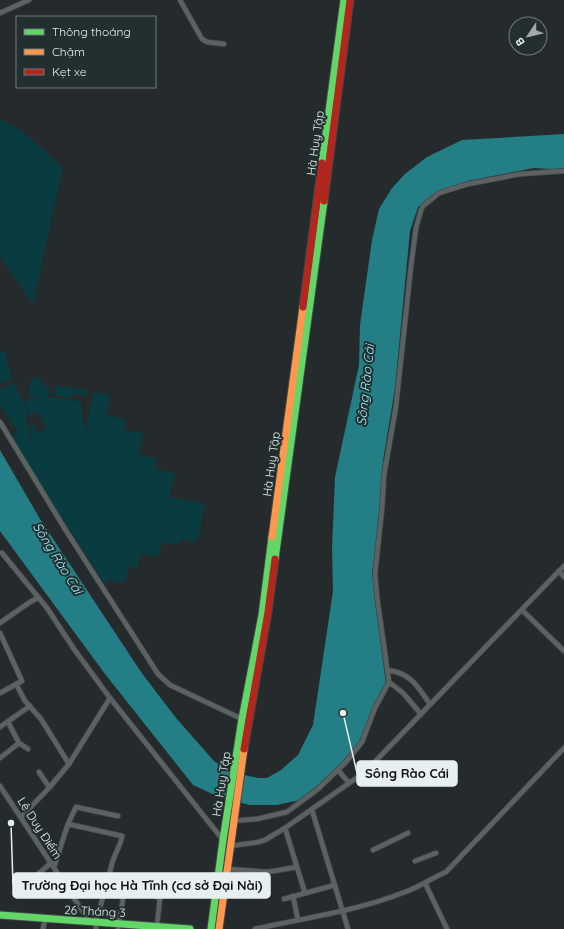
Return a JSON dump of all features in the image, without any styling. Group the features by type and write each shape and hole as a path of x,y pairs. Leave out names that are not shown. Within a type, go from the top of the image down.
{"main road":[{"name":"Hà Huy Tập","path":"239,764 242,719 262,615 344,0"},
{"name":"Hà Huy Tập","path":"219,929 230,846 230,821 270,597 307,333 350,0"},
{"name":"Hà Huy Tập","path":"211,929 223,840 230,821"},
{"name":"26 Tháng 3","path":"0,915 118,926 157,925 190,929"}],"street":[{"path":"0,13 29,0"},
{"path":"180,0 202,40 224,44"},
{"path":"230,821 257,819 290,811 318,789 338,770 362,742 375,708 389,682 375,574 384,475 396,406 411,266 416,228 423,206 439,193 468,184 520,174 564,170"},
{"path":"0,422 61,523 158,674 170,685 242,719"},
{"path":"1,553 47,608 74,649 110,698 223,840"},
{"path":"230,846 259,842 285,828 365,772 564,566"},
{"path":"559,572 564,577"},
{"path":"0,623 38,598"},
{"path":"522,610 564,651"},
{"path":"0,633 2,642 22,681 0,693"},
{"path":"388,670 401,672 408,677 430,704"},
{"path":"389,682 403,693 421,714"},
{"path":"16,684 25,700 41,719 69,764"},
{"path":"21,817 50,787 69,764 110,698"},
{"path":"0,726 30,706"},
{"path":"8,722 19,743 28,749"},
{"path":"0,758 19,743"},
{"path":"255,929 358,908 405,892 446,872 564,748"},
{"path":"338,770 349,783"},
{"path":"39,772 50,787"},
{"name":"Lê Duy Điếm","path":"0,786 52,865 94,924"},
{"path":"38,874 52,865 76,806 118,816"},
{"path":"312,810 348,929"},
{"path":"68,824 122,836 119,847 114,856 94,924"},
{"path":"285,828 305,893"},
{"path":"373,850 408,833"},
{"path":"415,861 436,853"},
{"path":"227,869 268,872 297,867"},
{"path":"425,883 447,929"},
{"path":"284,899 335,884"},
{"path":"118,926 124,893 128,887 160,898 157,925"},
{"path":"293,896 298,920"},
{"path":"43,929 45,920"},
{"path":"286,922 288,929"}],"shaded area":[{"path":"2,120 22,131 63,167 33,304 0,256 0,121"},
{"path":"5,351 12,379 0,384 0,352"},
{"path":"35,377 41,379 42,384 50,389 48,397 80,401 84,419 82,423 85,425 85,432 93,392 110,395 107,415 126,419 124,430 143,433 139,455 157,459 155,469 175,473 170,497 205,504 197,542 180,539 178,545 162,542 158,557 141,553 137,568 128,566 126,581 112,582 110,576 105,585 10,437 18,432 0,405 0,389 14,384 28,411 26,423 30,432 29,437 33,444 30,436 33,434 29,427 33,425 37,432 47,428 37,412 30,415 25,401 40,398 29,397 30,383"},
{"path":"56,386 87,390 86,396 76,394 69,398 54,395"}],"water":[{"path":"564,134 564,170 534,168 468,181 439,191 418,207 410,231 395,388 383,461 379,527 372,572 386,685 362,739 334,772 300,800 277,805 250,805 221,798 193,785 105,674 0,531 0,450 40,519 141,672 176,718 214,761 230,772 258,778 267,778 281,770 298,755 313,725 333,591 332,548 335,477 359,365 360,325 372,240 379,209 392,188 405,174 427,157 462,140"}],"traffic: fast":[{"path":"322,163 344,0"},
{"path":"275,559 324,201"},
{"path":"211,929 242,719 262,615 272,537"},
{"path":"0,915 190,929"}],"traffic: slow":[{"path":"272,537 303,307"},
{"path":"219,929 244,749"}],"traffic: jam":[{"path":"324,201 350,0"},
{"path":"303,307 322,163"},
{"path":"244,749 268,612 275,559"}],"place":[{"name":"Sông Rào Cái","path":"343,713"},
{"name":"Trường Đại học Hà Tĩnh (cơ sở Đại Nài)","path":"11,823"}]}
